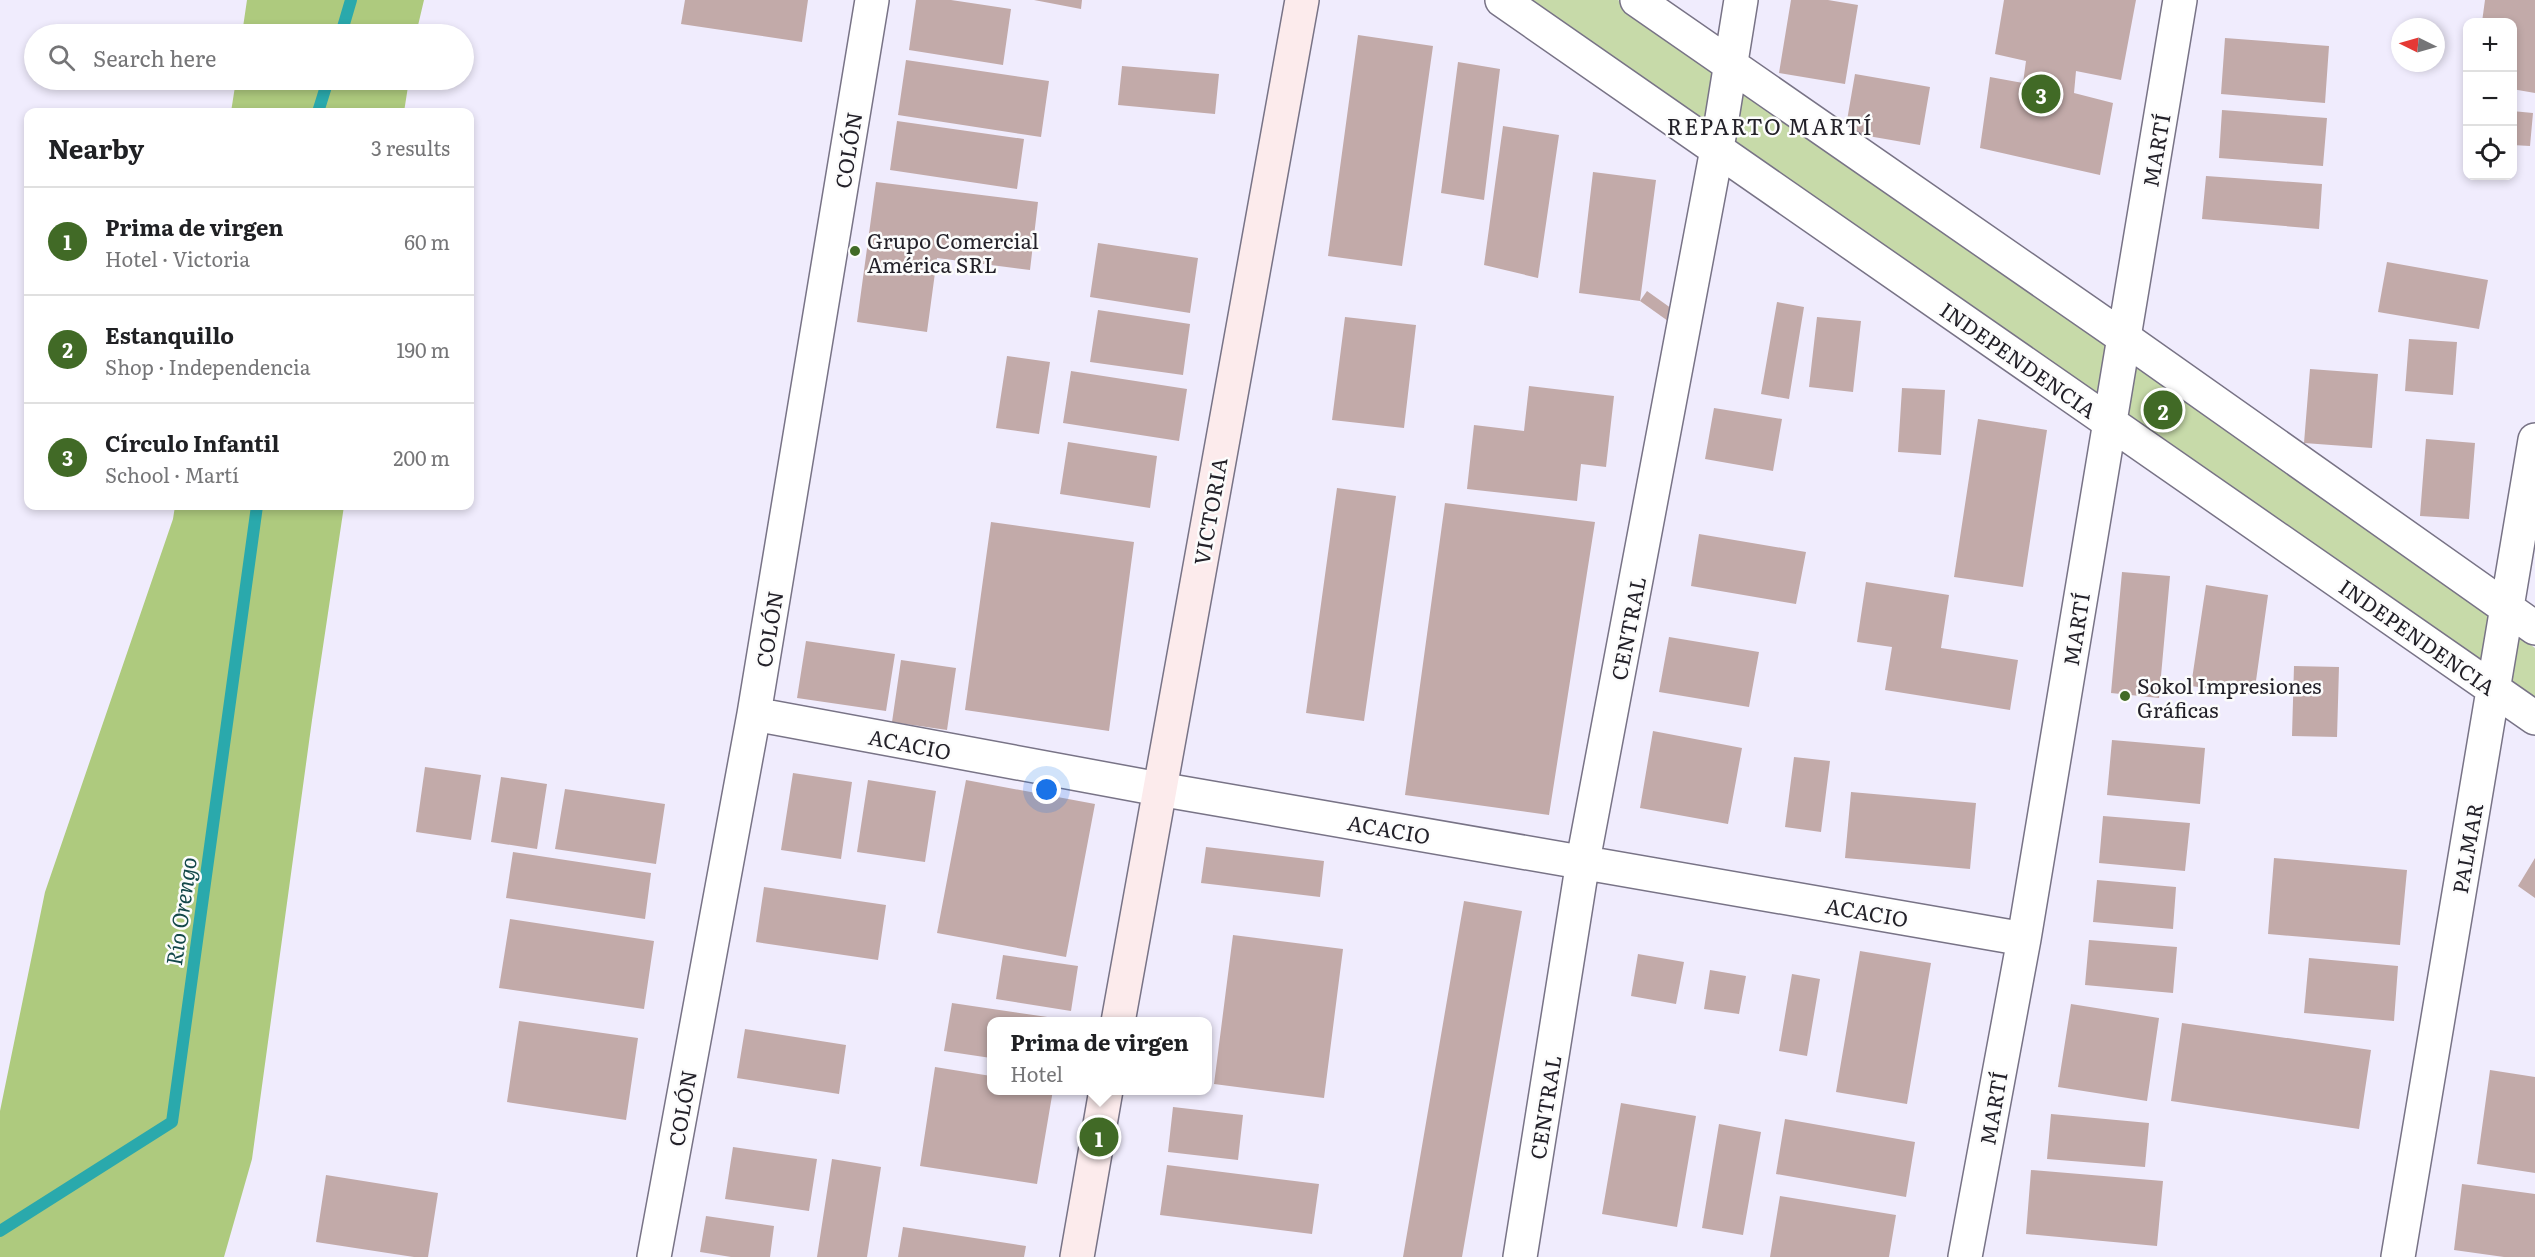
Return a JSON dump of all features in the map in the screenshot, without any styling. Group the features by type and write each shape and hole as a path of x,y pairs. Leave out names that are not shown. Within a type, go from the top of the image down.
{"street":[{"name":"COLÓN","path":"654,1257 754,714 872,0"},
{"name":"VICTORIA","path":"1119,1017 1302,0"},
{"name":"INDEPENDENCIA","path":"1502,0 2535,718"},
{"path":"1637,0 2123,337 2535,628"},
{"name":"CENTRAL","path":"1520,1257 1583,861 1717,149 1741,0"},
{"name":"MARTÍ","path":"1965,1257 2024,939 2180,0"},
{"name":"PALMAR","path":"2398,1257 2505,607 2535,440"},
{"name":"ACACIO","path":"754,714 1159,789 2024,939"},
{"path":"1077,1257 1105,1095"}],"green space":[{"path":"247,0 424,0 418,24 243,24"},
{"path":"1521,0 1618,0 2091,329 2535,648 2535,703"},
{"path":"234,90 407,90 405,108 232,108"},
{"path":"174,510 343,510 312,720 252,1159 224,1257 0,1257 0,1111 45,892"}],"building":[{"path":"685,0 808,0 802,42 681,24"},
{"path":"916,0 951,0 1011,9 1003,65 909,50"},
{"path":"1034,0 1082,0 1081,9"},
{"path":"1791,0 1828,0 1858,5 1845,84 1779,73"},
{"path":"2004,0 2136,0 2121,80 2076,71 2074,93 2113,103 2100,175 1980,148 1990,77 2023,83 2026,61 1995,54"},
{"path":"2485,0 2535,0 2535,93 2517,90 2517,18 2483,18"},
{"path":"1358,35 1433,46 1402,266 1328,256"},
{"path":"2225,38 2329,46 2325,103 2221,94"},
{"path":"906,60 1049,81 1041,137 898,115"},
{"path":"1458,62 1500,69 1484,200 1441,193"},
{"path":"1122,66 1219,74 1215,114 1118,105"},
{"path":"1855,74 1930,87 1920,145 1845,132"},
{"path":"2222,110 2327,118 2323,166 2219,158"},
{"path":"2517,111 2533,113 2530,146 2517,145"},
{"path":"897,121 1024,139 1017,189 890,170"},
{"path":"1503,126 1559,135 1538,278 1484,265"},
{"path":"1593,172 1656,180 1640,301 1579,293"},
{"path":"2206,176 2322,184 2319,229 2202,219"},
{"path":"876,182 1038,202 1030,270 937,258 927,332 857,322"},
{"path":"1098,243 1198,258 1190,313 1090,297"},
{"path":"2387,262 2488,280 2479,329 2378,312"},
{"path":"1647,291 1675,311 1668,321 1640,301"},
{"path":"1777,302 1804,307 1789,399 1761,394"},
{"path":"1098,310 1190,324 1183,375 1090,362"},
{"path":"1345,317 1416,325 1404,428 1332,420"},
{"path":"1817,317 1861,321 1853,392 1809,387"},
{"path":"2409,339 2457,342 2453,395 2405,391"},
{"path":"1007,356 1050,362 1039,434 996,428"},
{"path":"2310,369 2378,374 2372,448 2304,443"},
{"path":"1071,371 1187,389 1179,441 1063,423"},
{"path":"1529,386 1614,396 1606,467 1581,464 1577,501 1467,489 1474,425 1524,431"},
{"path":"1902,388 1945,390 1941,455 1898,452"},
{"path":"1714,408 1782,419 1773,471 1705,459"},
{"path":"1978,419 2047,430 2023,587 1954,577"},
{"path":"2426,439 2475,443 2469,519 2420,516"},
{"path":"1068,442 1157,456 1150,508 1060,494"},
{"path":"1337,488 1396,496 1364,721 1306,713"},
{"path":"1445,503 1595,522 1549,815 1405,795"},
{"path":"991,522 1134,542 1109,731 965,710"},
{"path":"1699,534 1806,552 1796,604 1691,586"},
{"path":"2122,572 2170,576 2159,698 2111,693"},
{"path":"1866,582 1949,595 1941,648 2018,660 2010,710 1885,690 1892,647 1857,642"},
{"path":"2206,585 2268,595 2254,695 2191,686"},
{"path":"1669,637 1759,652 1749,707 1659,692"},
{"path":"806,641 895,654 886,711 797,698"},
{"path":"901,660 956,668 947,730 892,722"},
{"path":"2294,666 2339,667 2337,737 2292,736"},
{"path":"1653,731 1742,748 1728,824 1640,808"},
{"path":"2112,740 2205,748 2200,804 2107,795"},
{"path":"1794,757 1830,761 1821,832 1785,827"},
{"path":"425,767 481,775 471,840 416,832"},
{"path":"793,773 852,782 841,859 781,850"},
{"path":"501,777 547,784 537,849 491,842"},
{"path":"868,780 936,791 925,862 857,852"},
{"path":"966,780 1095,804 1066,957 937,933"},
{"path":"565,789 665,804 656,864 555,849"},
{"path":"1851,792 1976,803 1970,869 1845,858"},
{"path":"2103,816 2190,823 2185,871 2099,863"},
{"path":"1206,847 1324,861 1320,897 1201,883"},
{"path":"513,852 651,873 645,919 506,898"},
{"path":"2274,858 2407,870 2400,945 2268,934"},
{"path":"2535,858 2535,898 2518,886"},
{"path":"2097,880 2176,887 2173,929 2093,922"},
{"path":"764,887 886,905 878,960 756,942"},
{"path":"1464,901 1522,911 1462,1257 1403,1257"},
{"path":"510,919 654,941 644,1009 499,988"},
{"path":"1233,935 1343,949 1324,1098 1214,1084"},
{"path":"2089,940 2177,947 2173,993 2085,985"},
{"path":"1860,951 1931,963 1907,1104 1836,1092"},
{"path":"1638,954 1684,962 1676,1004 1631,996"},
{"path":"1003,955 1078,966 1071,1011 996,999"},
{"path":"2309,958 2398,966 2394,1021 2304,1013"},
{"path":"1710,970 1746,976 1739,1014 1704,1009"},
{"path":"1792,974 1820,979 1807,1056 1779,1051"},
{"path":"952,1003 1048,1017 987,1017 987,1057 944,1051"},
{"path":"2071,1004 2159,1018 2147,1101 2058,1087"},
{"path":"519,1021 638,1038 626,1120 507,1102"},
{"path":"2182,1023 2371,1050 2359,1129 2171,1101"},
{"path":"745,1029 846,1045 839,1094 737,1078"},
{"path":"935,1067 987,1075 987,1095 1052,1095 1037,1184 920,1166"},
{"path":"2490,1070 2535,1077 2535,1173 2477,1164"},
{"path":"1621,1103 1696,1116 1677,1227 1602,1214"},
{"path":"1173,1107 1243,1115 1238,1160 1168,1152"},
{"path":"2051,1114 2149,1123 2145,1167 2047,1159"},
{"path":"1785,1119 1915,1142 1906,1197 1776,1174"},
{"path":"1719,1124 1761,1132 1743,1235 1702,1228"},
{"path":"733,1147 817,1159 809,1211 725,1199"},
{"path":"832,1159 881,1167 867,1257 817,1257"},
{"path":"1167,1165 1319,1184 1312,1234 1160,1215"},
{"path":"2031,1170 2163,1181 2157,1246 2026,1234"},
{"path":"326,1175 438,1193 428,1257 414,1257 316,1242"},
{"path":"2462,1184 2535,1194 2535,1257 2504,1257 2454,1250"},
{"path":"1780,1196 1896,1215 1889,1257 1770,1257"},
{"path":"706,1216 774,1226 770,1257 731,1257 700,1252"},
{"path":"903,1227 1026,1246 1024,1257 898,1257"}],"waterway":[{"name":"Río Orengo","path":"344,24 351,0"},
{"name":"Río Orengo","path":"319,108 325,90"},
{"name":"Río Orengo","path":"0,1231 172,1122 256,510"}],"place":[{"name":"Círculo Infantil","path":"2041,94"},
{"name":"Grupo Comercial América SRL","path":"855,251"},
{"name":"Estanquillo","path":"2163,410"},
{"name":"Sokol Impresiones Gráficas","path":"2125,696"},
{"name":"Prima de virgen","path":"1099,1137"}],"district":[{"name":"REPARTO MARTÍ","path":"1770,125"}]}
